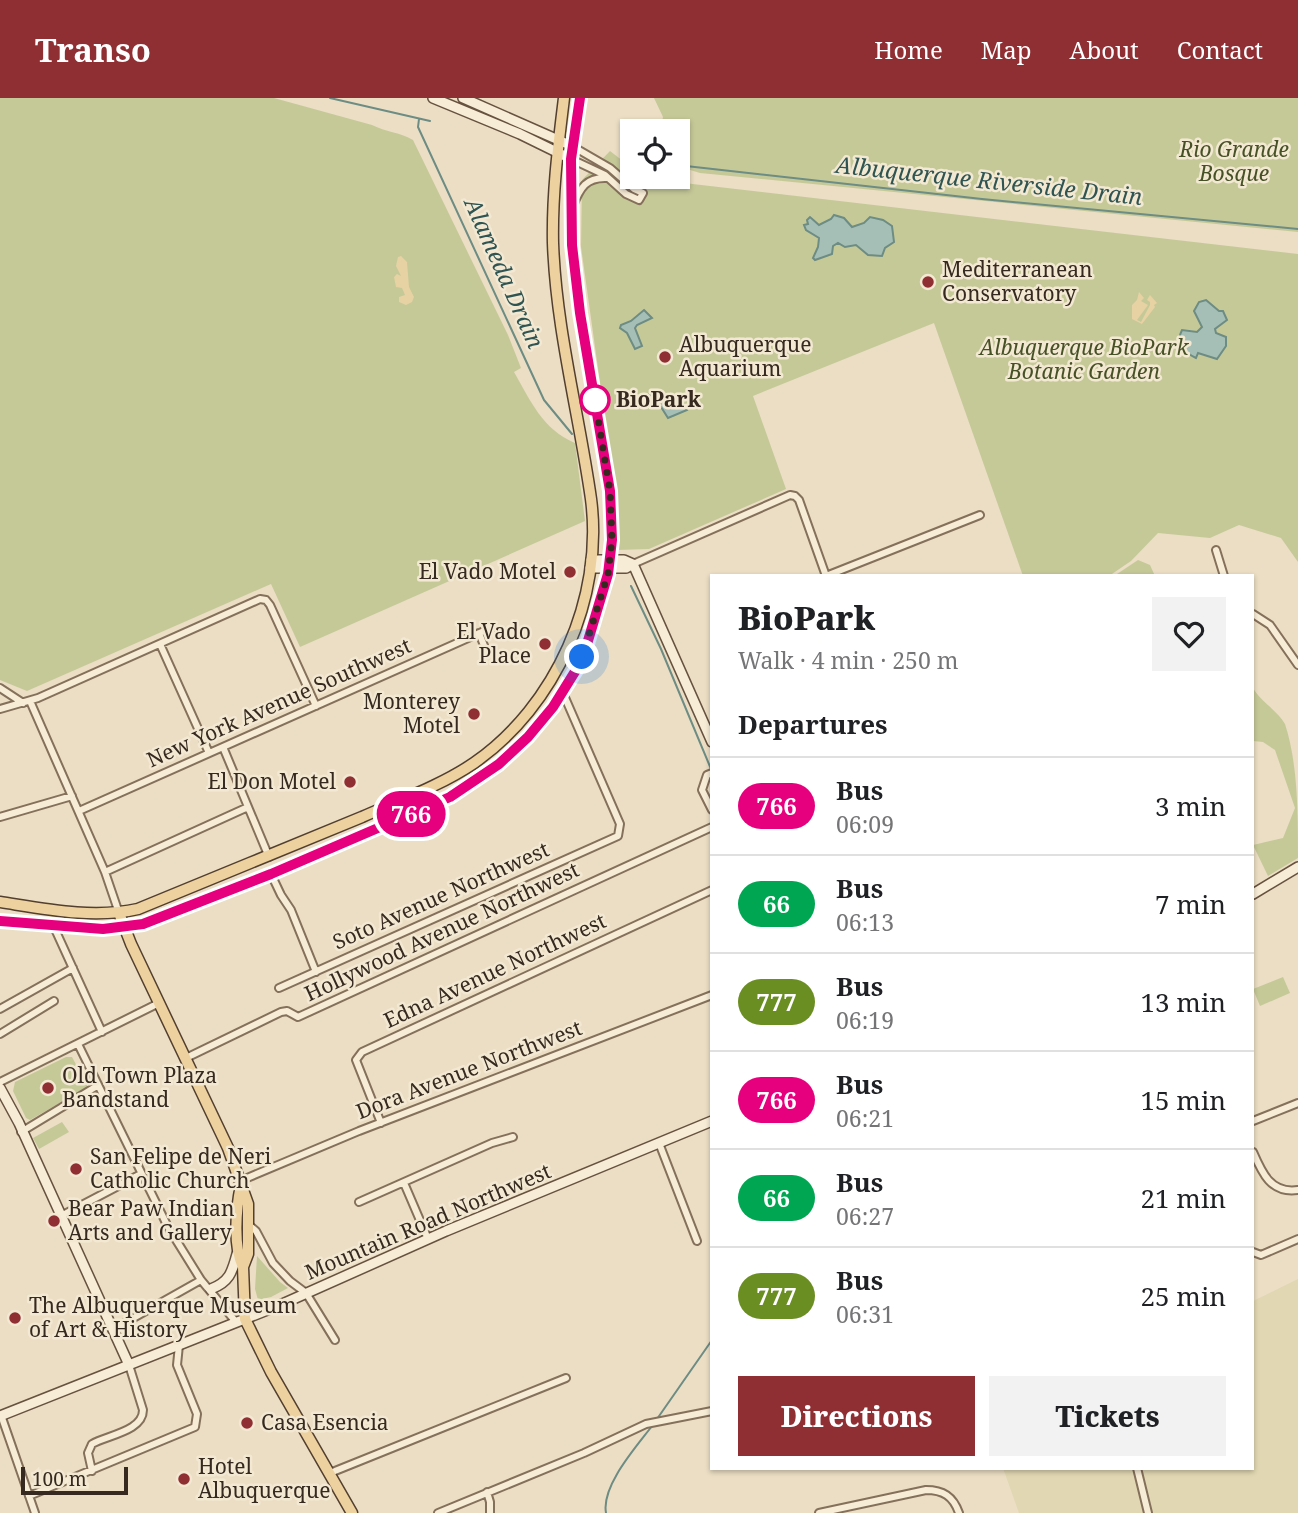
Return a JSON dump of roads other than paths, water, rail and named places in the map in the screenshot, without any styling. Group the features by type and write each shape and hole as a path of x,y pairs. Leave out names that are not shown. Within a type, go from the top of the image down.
{"main road":[{"path":"0,902 91,914 138,909 441,782 496,745 528,712 559,666 578,622 590,564 593,523 556,271 553,225 556,152 564,98"},
{"path":"0,921 54,927 124,928 143,924 271,874 450,797 469,786 499,764 528,737 563,693 587,644 609,564 612,540 610,491 572,245 571,159 580,98"},
{"path":"119,913 228,1148 248,1204 248,1254 243,1266 241,1321 352,1513"},
{"path":"241,1183 237,1205 237,1254 243,1266"}],"street":[{"path":"433,98 571,159 608,178 626,194 639,200 643,193 634,189 610,168 572,146 463,98"},
{"path":"571,211 584,183 608,178"},
{"path":"633,564 790,495 795,496 825,574"},
{"path":"831,574 980,515"},
{"path":"1216,550 1223,574"},
{"path":"590,564 609,564 624,560 633,564 710,737"},
{"path":"0,700 1,709 27,702 258,600 266,600 316,706"},
{"path":"1254,615 1270,625 1298,666"},
{"name":"New York Avenue Southwest","path":"79,811 493,627"},
{"path":"479,633 485,648"},
{"path":"160,644 209,753"},
{"path":"0,688 27,702 79,811 119,913"},
{"name":"Soto Avenue Northwest","path":"279,988 618,836 620,824 563,693"},
{"path":"223,747 269,856"},
{"path":"710,774 702,790 710,806"},
{"path":"0,817 72,796"},
{"path":"105,872 248,807"},
{"name":"Hollywood Avenue Northwest","path":"186,1058 281,1012 287,1011 298,1017 710,828"},
{"path":"1254,893 1298,867"},
{"path":"271,874 291,910 316,972"},
{"name":"Edna Avenue Northwest","path":"381,1123 356,1060 362,1052 710,891"},
{"path":"54,927 102,1032"},
{"path":"0,1009 72,968"},
{"name":"Dora Avenue Northwest","path":"241,1183 381,1123 710,996"},
{"path":"0,1034 54,1001"},
{"path":"0,1082 159,1003"},
{"path":"78,1044 168,1227 201,1280 241,1321"},
{"path":"21,1132 97,1087"},
{"path":"0,1088 19,1123 114,1329 143,1410 143,1417 137,1425 92,1444 88,1453 92,1471"},
{"path":"1254,1121 1298,1103"},
{"name":"Mountain Road Northwest","path":"1,1416 241,1321 428,1239 710,1122"},
{"path":"359,1202 492,1143 513,1137"},
{"path":"659,1143 697,1241"},
{"path":"1254,1154 1262,1173 1274,1187 1288,1191 1298,1190"},
{"path":"61,1216 141,1174"},
{"path":"404,1183 428,1239"},
{"path":"249,1225 256,1231 273,1263 290,1282 306,1293 335,1340"},
{"path":"1254,1252 1261,1255 1298,1238"},
{"path":"211,1289 224,1284 231,1276 237,1254"},
{"path":"114,1329 201,1280"},
{"path":"29,1496 195,1427 197,1414 177,1364 179,1345"},
{"path":"330,1473 566,1378"},
{"path":"438,1513 584,1453 646,1424 710,1411"},
{"path":"1,1416 35,1513"},
{"path":"1137,1470 1148,1513"},
{"path":"820,1513 846,1510 926,1490 938,1490 955,1502 959,1513"},
{"path":"486,1492 490,1513"}],"water":[{"path":"834,215 844,218 852,227 864,223 870,217 883,220 892,226 894,242 885,248 882,256 868,255 856,245 845,247 838,243 833,246 832,254 815,260 813,258 819,238 806,230 804,225 808,224 810,217 819,225"},
{"path":"1206,300 1219,311 1223,311 1227,320 1215,329 1216,333 1226,337 1226,346 1217,359 1198,353 1196,358 1180,343 1182,330 1197,332 1202,327 1194,311 1199,302"},
{"path":"644,310 652,318 635,328 642,346 635,349 627,333 620,328"},
{"path":"650,394 654,401 669,394 670,397 680,397 687,410 668,418 661,407 652,405 646,396"}],"waterway":[{"name":"Albuquerque Riverside Drain","path":"330,98 430,121"},
{"name":"Alameda Drain","path":"419,119 418,127 544,400 572,434"},
{"name":"Albuquerque Riverside Drain","path":"690,166 982,199 1298,229"},
{"name":"Alameda Drain","path":"631,586 661,649 710,767"},
{"name":"Alameda Drain","path":"657,1419 710,1343"},
{"name":"Alameda Drain","path":"606,1513 606,1502 614,1479 652,1426"}],"place":[{"name":"Mediterranean Conservatory","path":"928,282"},
{"name":"Albuquerque Aquarium","path":"665,357"},
{"name":"BioPark","path":"595,400"},
{"name":"El Vado Motel","path":"570,572"},
{"name":"El Vado Place","path":"545,644"},
{"name":"Monterey Motel","path":"474,714"},
{"name":"El Don Motel","path":"350,782"},
{"name":"Old Town Plaza Bandstand","path":"48,1088"},
{"name":"San Felipe de Neri Catholic Church","path":"76,1169"},
{"name":"Bear Paw Indian Arts and Gallery","path":"54,1221"},
{"name":"The Albuquerque Museum of Art & History","path":"15,1318"},
{"name":"Casa Esencia","path":"247,1423"},
{"name":"Hotel Albuquerque","path":"184,1479"}],"park label":[{"name":"Rio Grande Bosque","path":"1234,162"},
{"name":"Albuquerque BioPark Botanic Garden","path":"1084,360"}]}
